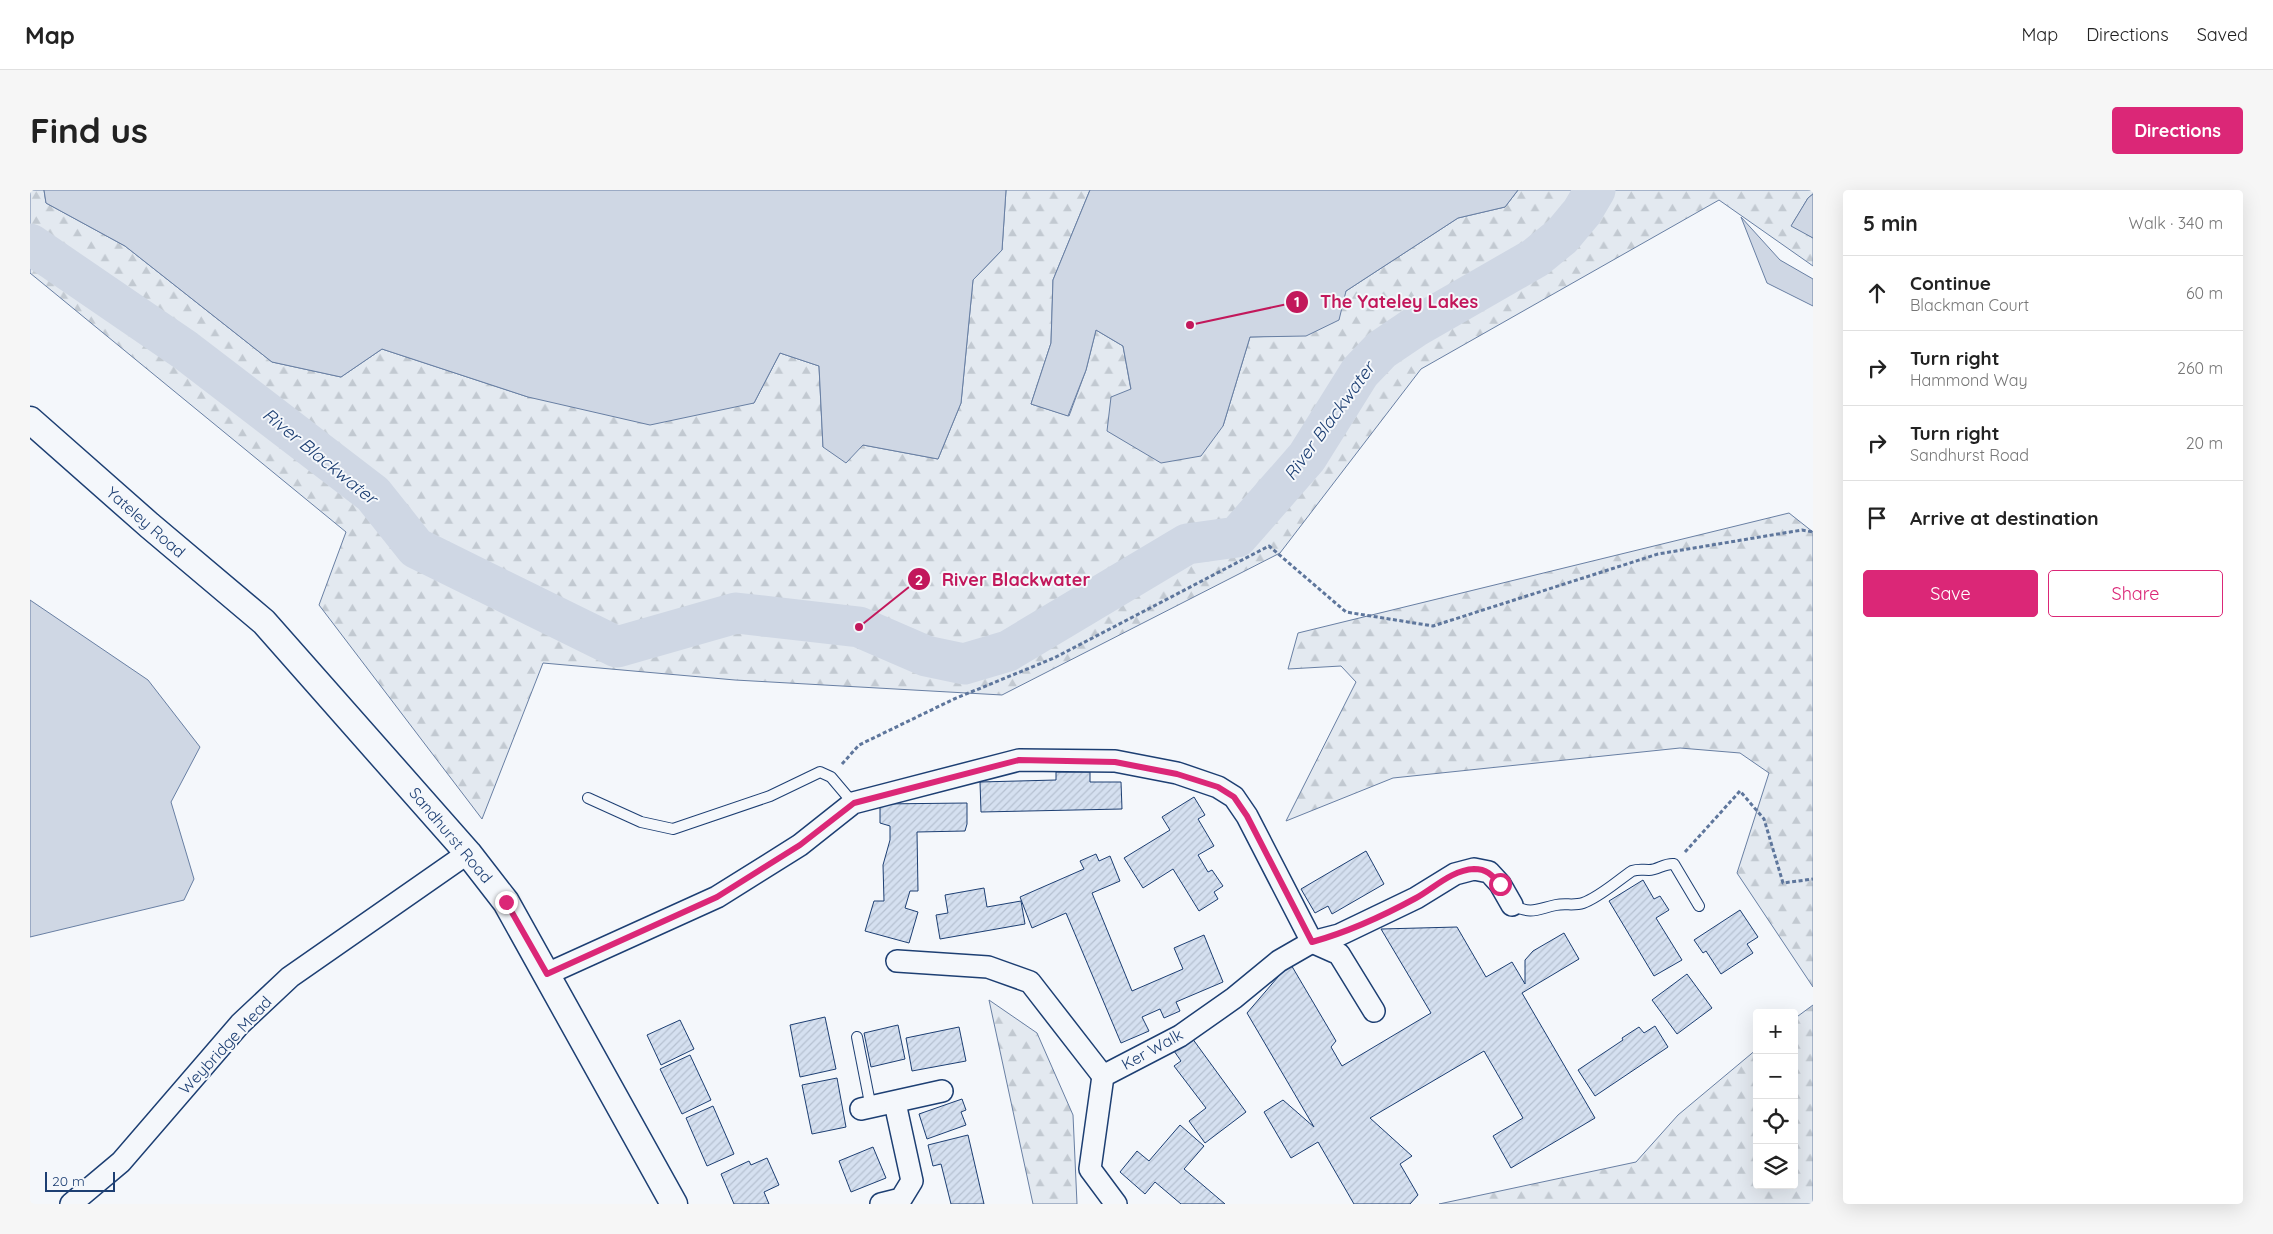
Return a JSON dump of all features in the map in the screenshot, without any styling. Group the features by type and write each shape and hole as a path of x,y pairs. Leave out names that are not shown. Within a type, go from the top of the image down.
{"street":[{"name":"Yateley Road","path":"30,420 149,525 264,622"},
{"name":"Sandhurst Road","path":"264,622 468,853 506,902 674,1204"},
{"path":"547,974 717,897 800,845 854,803 1019,760 1115,762 1199,779 1234,797 1247,816 1312,942 1340,954 1374,1011"},
{"name":"Weybridge Mead","path":"71,1204 121,1162 240,1024 290,977 468,853"},
{"name":"Ker Walk","path":"1116,1204 1090,1169 1104,1076 1180,1036 1234,998 1279,961 1312,942 1339,935 1416,898 1455,874 1474,869 1489,872 1500,884 1512,905"},
{"path":"897,960 988,967 1030,982 1104,1076"},
{"path":"866,1108 896,1103 942,1091"},
{"path":"881,1204 901,1199 912,1181 896,1103"}],"lane":[{"path":"588,798 641,822 673,829 770,796 820,772 831,777 854,803"},
{"path":"1512,905 1523,910 1536,912 1562,904 1572,905 1584,902 1632,871 1640,869 1649,870 1667,864 1674,864 1698,906"},
{"path":"857,1037 866,1108"}],"path":[{"path":"831,777 860,745 954,699 1054,658 1269,546 1346,612 1433,626 1658,554 1802,530 1813,532"},
{"path":"1674,864 1740,791 1764,819 1783,883 1813,879"}],"green space":[{"path":"30,190 44,190 46,203 125,246 272,362 341,377 382,349 528,397 754,403 780,353 819,366 823,447 863,445 938,459 961,403 973,280 1002,250 1006,190 1090,190 1053,280 1051,343 1031,404 1069,416 1086,370 1096,330 1123,346 1131,390 1223,426 1250,337 1306,335 1346,291 1458,218 1505,207 1518,190 1813,190 1813,194 1808,198 1792,225 1813,238 1813,266 1719,200 1421,369 1280,553 1002,695 735,680 543,663 482,819 319,605 346,532 30,273"},
{"path":"1789,513 1813,532 1813,987 1737,873 1769,773 1740,753 1680,748 1393,778 1286,821 1356,682 1341,666 1288,669 1298,633"},
{"path":"989,1000 1037,1033 1073,1115 1077,1204 1033,1204"},
{"path":"1813,1005 1813,1204 1439,1204 1636,1162 1678,1115 1753,1052 1753,1189 1798,1189 1798,1016"}],"shaded area":[{"path":"44,190 1006,190 1002,250 973,280 961,403 938,459 863,445 846,463 823,447 819,366 780,353 754,403 650,425 528,397 382,349 341,377 272,362 125,246 46,203"},
{"path":"1090,190 1518,190 1505,207 1458,218 1346,291 1339,320 1306,336 1250,337 1223,426 1201,456 1161,463 1107,431 1111,397 1131,389 1123,346 1096,330 1086,370 1068,416 1031,404 1051,343 1053,280"},
{"path":"1813,194 1813,238 1791,226 1808,198"},
{"path":"1741,217 1780,260 1813,279 1813,306 1767,283"},
{"path":"30,600 148,680 200,747 171,802 194,879 184,900 30,937"}],"building":[{"path":"1056,772 1090,772 1090,782 1121,782 1122,809 981,812 980,782 1056,780"},
{"path":"1194,797 1205,815 1198,819 1214,846 1198,855 1208,872 1212,870 1223,886 1214,892 1218,899 1199,911 1173,869 1143,888 1124,858 1170,830 1162,817"},
{"path":"967,803 965,831 917,832 918,891 910,891 905,908 918,912 909,943 865,931 874,901 884,901 883,865 890,840 890,826 880,823 880,804"},
{"path":"1366,851 1384,884 1332,914 1328,906 1315,913 1301,889"},
{"path":"1096,854 1099,861 1110,856 1120,881 1092,893 1132,991 1183,969 1174,948 1204,935 1223,982 1176,1002 1180,1011 1164,1018 1160,1009 1142,1017 1149,1031 1121,1043 1066,913 1032,928 1020,897 1084,869 1080,861"},
{"path":"1643,880 1654,899 1660,896 1669,910 1656,918 1682,960 1654,976 1609,901"},
{"path":"984,888 987,907 1021,901 1025,924 940,939 936,915 948,913 945,895"},
{"path":"1740,910 1758,937 1747,944 1753,953 1721,974 1706,951 1703,953 1694,940"},
{"path":"1457,927 1486,977 1512,962 1525,984 1525,960 1533,951 1564,933 1579,959 1522,993 1595,1118 1511,1168 1493,1136 1523,1118 1484,1051 1370,1118 1412,1156 1400,1164 1418,1195 1410,1204 1354,1204 1318,1142 1291,1158 1264,1112 1283,1100 1314,1127 1247,1013 1290,963 1336,1041 1331,1047 1342,1066 1431,1013 1381,929"},
{"path":"1687,974 1712,1008 1677,1034 1652,1000"},
{"path":"825,1017 836,1069 800,1077 790,1025"},
{"path":"680,1020 694,1049 661,1065 647,1035"},
{"path":"898,1025 905,1059 871,1067 864,1033"},
{"path":"1655,1026 1668,1047 1595,1096 1578,1070 1639,1027 1644,1033"},
{"path":"959,1027 966,1061 912,1071 906,1038"},
{"path":"1192,1038 1246,1112 1205,1143 1189,1121 1206,1108 1174,1066 1181,1061 1174,1051"},
{"path":"690,1055 711,1100 682,1114 660,1069"},
{"path":"837,1078 846,1127 812,1134 802,1085"},
{"path":"962,1099 966,1110 961,1112 966,1125 927,1139 919,1114"},
{"path":"713,1106 734,1154 707,1166 686,1118"},
{"path":"1180,1125 1204,1146 1184,1169 1225,1204 1181,1204 1155,1182 1145,1194 1120,1172 1137,1151 1149,1161"},
{"path":"968,1135 984,1204 951,1204 941,1164 933,1166 928,1145"},
{"path":"873,1147 886,1178 851,1192 839,1161"},
{"path":"767,1158 779,1185 764,1192 769,1204 734,1204 721,1174 749,1161 751,1165"}],"waterway":[{"name":"River Blackwater","path":"30,244 185,350 373,494 416,548 617,647 736,613 859,627 926,656 964,664 1008,651 1187,544 1237,537 1307,457 1360,372 1381,350 1415,327 1535,258 1562,236 1582,212 1595,190"}],"place":[{"name":"The Yateley Lakes","path":"1190,325"},
{"name":"River Blackwater","path":"859,627"}],"route":[{"path":"506,902 547,974 717,897 800,845 854,803 1019,760 1115,762 1199,779 1218,787 1234,797 1247,816 1312,942 1339,935 1416,898 1455,874 1474,869 1489,872 1500,884"}]}
